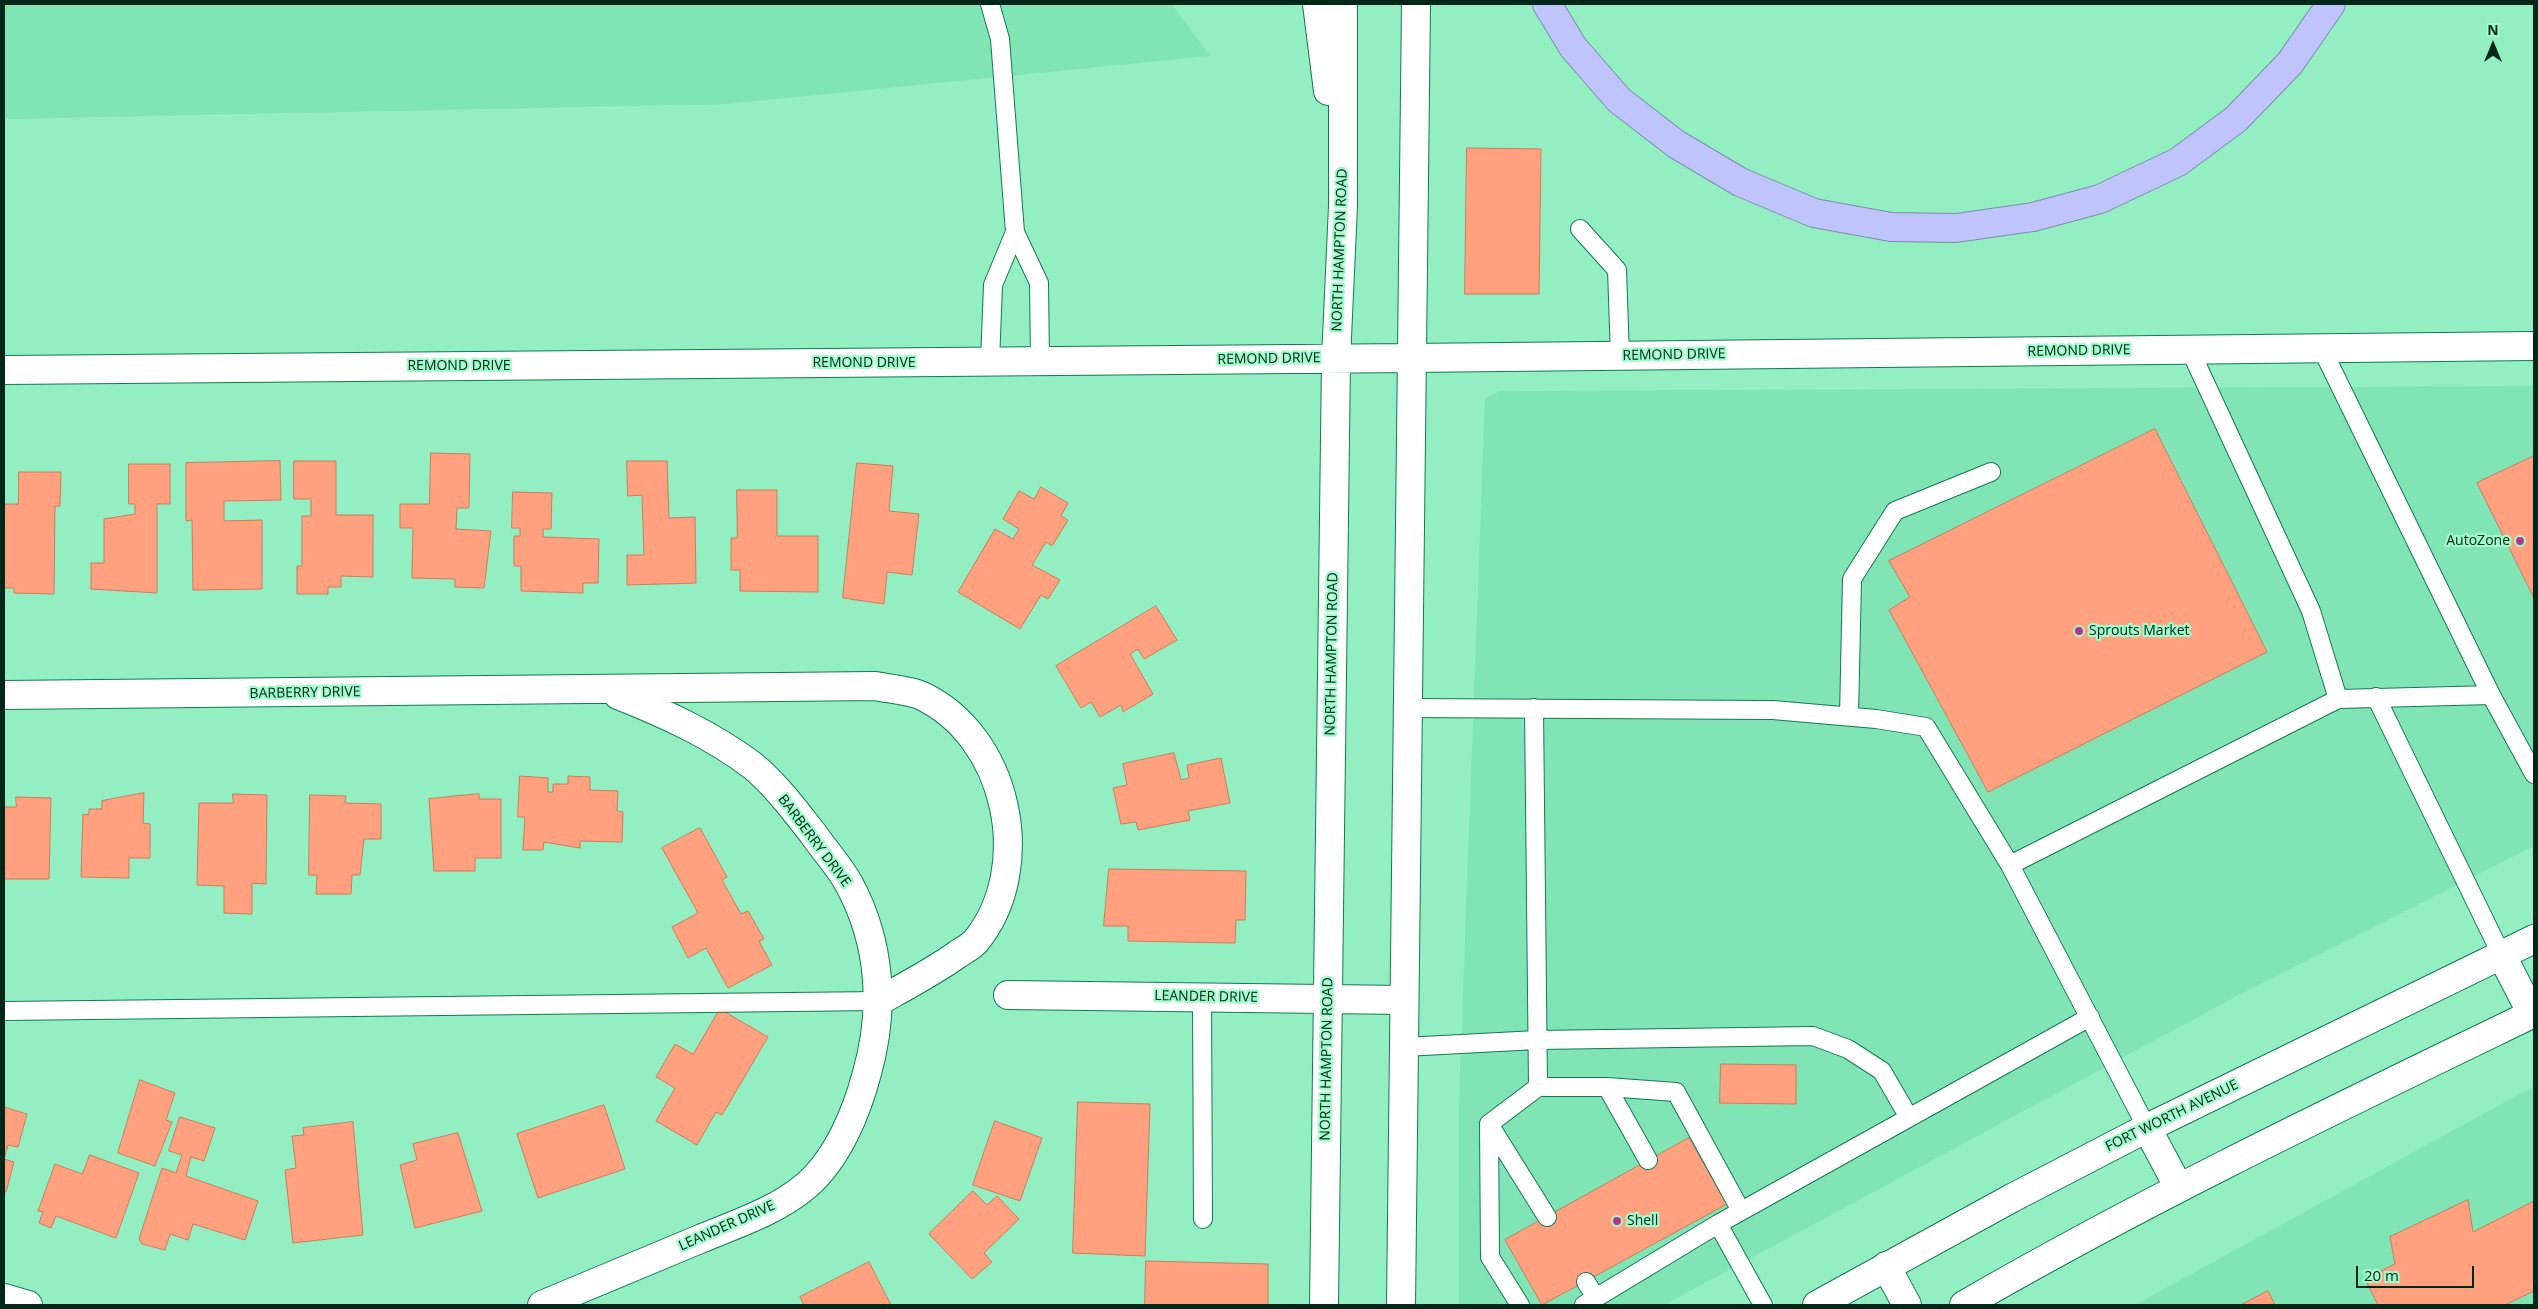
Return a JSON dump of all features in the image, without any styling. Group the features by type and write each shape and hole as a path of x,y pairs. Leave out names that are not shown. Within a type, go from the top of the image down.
{"highway":[{"path":"1547,4 1573,46 1619,100 1676,144 1740,182 1814,213 1891,227 1956,228 2033,217 2100,199 2178,162 2236,119 2290,63 2331,4"}],"street":[{"path":"1317,4 1343,206"},
{"name":"NORTH HAMPTON ROAD","path":"1324,1305 1336,358 1343,206 1343,4"},
{"path":"1401,1305 1410,358 1416,4"},
{"name":"REMOND DRIVE","path":"4,370 2534,346"},
{"name":"BARBERRY DRIVE","path":"4,695 876,686 919,695 946,710 978,744 1002,790 1007,827 1007,869 996,909 976,942 934,971 879,1001 876,959 866,925 849,883 795,810 754,767 709,737 673,717 607,690"},
{"name":"FORT WORTH AVENUE","path":"1817,1305 2012,1198 2147,1128 2534,939"},
{"path":"1964,1305 2061,1249 2179,1188 2533,1015 2501,954"},
{"name":"LEANDER DRIVE","path":"1008,995 1404,1000"},
{"name":"LEANDER DRIVE","path":"542,1305 768,1210 808,1185 834,1152 858,1108 871,1059 879,1001"},
{"path":"2147,1128 2179,1188"},
{"path":"1886,1266 1907,1305"},
{"path":"4,1298 28,1305"}],"lane":[{"path":"990,4 1000,39 1015,232 1038,283 1040,361"},
{"path":"1580,229 1617,270 1620,356"},
{"path":"990,362 993,285 1015,232"},
{"path":"2322,349 2492,695 2534,774"},
{"path":"2190,350 2311,611 2338,699"},
{"path":"1849,716 1852,579 1895,511 1991,472"},
{"path":"2010,866 2338,699 2492,695"},
{"path":"2376,697 2501,954"},
{"path":"1407,708 1773,710 1849,716 1926,727 2010,866 2147,1128"},
{"path":"1534,708 1538,1087"},
{"path":"1202,997 1203,1219"},
{"path":"4,1011 879,1001"},
{"path":"1586,1282 1590,1302 1692,1231 1718,1224 1908,1116 2090,1017"},
{"path":"1404,1047 1537,1040 1813,1036 1848,1049 1882,1071 1908,1116"},
{"path":"1489,1124 1538,1087 1607,1086 1676,1092 1741,1211"},
{"path":"1607,1086 1648,1160"},
{"path":"1489,1124 1547,1217"},
{"path":"1489,1124 1490,1257 1520,1305"},
{"path":"1718,1224 1763,1305"}],"shaded area":[{"path":"4,4 1172,4 1210,56 726,104 4,119"},
{"path":"2534,386 2534,846 2235,997 1664,1305 1459,1305 1459,1104 1485,398 1501,391"},
{"path":"2534,1086 2534,1305 2135,1305"}],"building":[{"path":"1467,148 1541,149 1539,294 1465,294"},
{"name":"Sprouts Market","path":"2155,429 2267,652 1988,792 1889,610 1910,597 1889,561"},
{"path":"431,453 470,454 469,508 457,508 456,529 491,531 484,588 455,587 455,579 412,578 413,528 400,528 400,504 429,504"},
{"name":"AutoZone","path":"2534,456 2534,598 2477,483"},
{"path":"280,461 281,500 224,501 224,521 262,520 262,589 193,590 192,520 186,521 186,463"},
{"path":"294,461 336,461 336,515 373,515 373,577 341,576 341,587 328,587 328,594 297,594 297,566 302,566 302,516 311,516 311,499 294,499"},
{"path":"627,461 667,461 669,518 695,517 696,583 627,585 627,555 644,555 642,495 628,496"},
{"path":"857,463 893,466 889,511 919,514 912,575 887,572 884,604 843,598"},
{"path":"129,464 170,464 170,504 157,504 157,593 91,589 91,563 104,563 104,519 135,514 135,504 129,504"},
{"path":"19,472 61,472 60,506 55,506 54,594 14,593 14,588 4,588 4,504 18,504"},
{"path":"1041,487 1068,503 1061,516 1068,520 1052,546 1046,542 1032,565 1060,580 1048,599 1041,595 1020,629 958,592 995,529 1013,539 1019,529 1003,519 1019,491 1034,499"},
{"path":"737,490 777,490 777,536 818,536 818,592 740,591 740,570 731,570 731,538 737,538"},
{"path":"513,492 552,493 551,529 543,529 543,537 599,539 598,583 583,583 583,593 521,591 521,566 514,566 514,536 520,536 520,528 512,528"},
{"path":"1156,606 1177,640 1144,659 1138,649 1130,654 1153,694 1123,712 1121,705 1100,717 1091,702 1081,708 1056,666"},
{"path":"1174,753 1181,780 1189,778 1187,765 1221,758 1230,803 1188,811 1190,820 1138,830 1136,822 1121,824 1113,788 1127,785 1123,764"},
{"path":"520,776 548,778 548,792 553,792 553,784 568,784 568,776 590,777 590,790 618,791 617,811 623,812 622,842 580,841 580,848 544,842 543,850 523,850 525,817 518,817"},
{"path":"144,793 143,823 150,824 150,858 129,858 129,878 81,877 83,814 89,815 89,809 102,809 102,801"},
{"path":"233,794 267,795 266,884 252,883 252,914 224,913 224,886 197,885 199,803 233,803"},
{"path":"479,794 479,799 501,799 501,858 475,858 475,871 434,871 429,799"},
{"path":"310,795 346,796 345,803 381,804 381,839 364,839 360,875 352,875 351,894 316,894 317,875 309,875"},
{"path":"16,797 51,798 49,879 4,879 4,807 16,807"},
{"path":"700,828 727,877 722,880 741,914 748,911 764,939 759,941 772,965 728,988 706,948 688,958 672,927 698,913 662,848"},
{"path":"1109,869 1246,871 1245,920 1236,920 1235,943 1128,941 1128,926 1104,926"},
{"path":"720,1009 768,1037 722,1115 716,1112 697,1145 656,1121 675,1088 656,1077 675,1044 693,1054"},
{"path":"1721,1064 1796,1065 1796,1104 1720,1103"},
{"path":"140,1080 175,1093 166,1120 172,1122 155,1166 118,1153"},
{"path":"1078,1102 1150,1104 1145,1256 1073,1253"},
{"path":"604,1105 625,1169 538,1198 517,1134"},
{"path":"4,1107 27,1114 18,1147 8,1145 4,1159"},
{"path":"180,1117 215,1128 204,1161 191,1157 186,1176 258,1201 245,1240 193,1224 188,1240 170,1234 165,1250 142,1244 139,1239 162,1168 176,1173 182,1155 169,1151"},
{"path":"995,1121 1042,1138 1020,1201 973,1185"},
{"path":"353,1122 363,1235 293,1243 285,1170 296,1168 292,1136 304,1135 303,1128"},
{"path":"458,1133 482,1211 415,1228 400,1165 417,1160 413,1144"},
{"name":"Shell","path":"1689,1138 1727,1204 1542,1305 1505,1240"},
{"path":"90,1155 139,1173 116,1238 56,1216 51,1228 39,1223 43,1212 38,1211 55,1164 82,1174"},
{"path":"4,1159 14,1162 6,1192 4,1192"},
{"path":"973,1191 987,1205 997,1196 1019,1219 984,1253 992,1262 972,1279 929,1234"},
{"path":"2468,1200 2473,1232 2534,1201 2534,1291 2505,1305 2378,1305 2365,1279 2395,1264 2390,1237"},
{"path":"1146,1261 1268,1264 1268,1305 1145,1305"},
{"path":"869,1262 891,1305 804,1305 800,1297"},
{"path":"2268,1291 2275,1305 2241,1305"}],"place":[{"name":"AutoZone","path":"2520,541"},
{"name":"Sprouts Market","path":"2079,631"},
{"name":"Shell","path":"1617,1221"}]}
